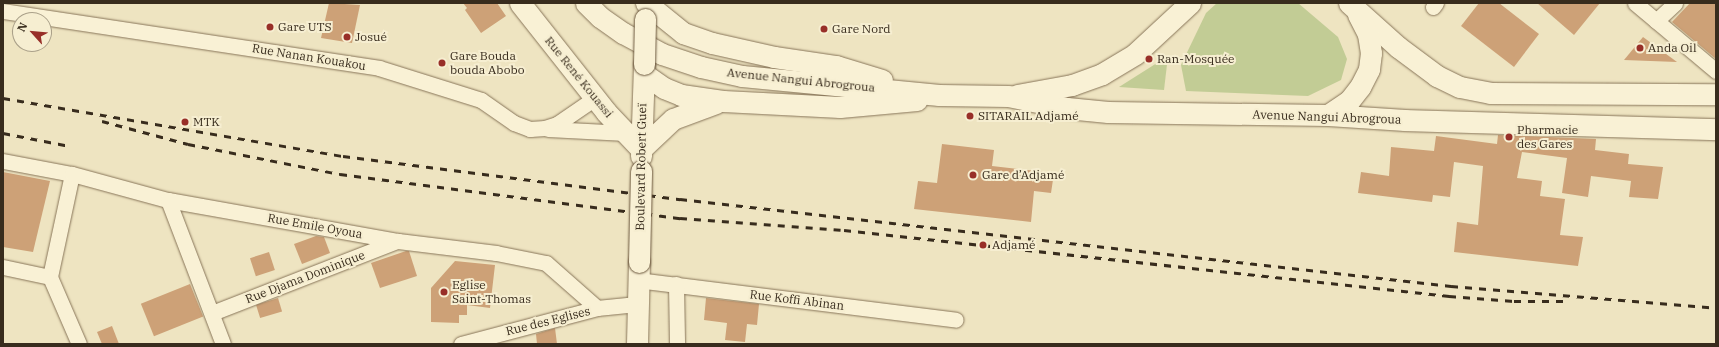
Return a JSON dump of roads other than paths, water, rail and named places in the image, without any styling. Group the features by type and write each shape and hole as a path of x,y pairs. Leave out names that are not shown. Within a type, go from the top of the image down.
{"main road":[{"name":"Rue René Kouassi","path":"520,3 595,98 641,149"},
{"name":"Avenue Nangui Abrogroua","path":"586,3 623,33 662,54 701,67 742,76 939,95 1008,96 1068,108 1108,112 1328,115 1405,120 1716,129"},
{"path":"1008,96 1072,85 1102,74 1135,54 1190,3"},
{"path":"1352,5 1398,47 1437,76 1460,86 1490,93 1716,94"},
{"path":"1328,115 1349,101 1360,87 1369,69 1371,53 1368,34 1352,5"},
{"path":"645,8 683,33 712,44 774,57 836,66 916,92"},
{"name":"Boulevard Robert Gueï","path":"636,339 645,8"},
{"name":"Avenue Nangui Abrogroua","path":"644,69 664,88 681,95 723,101 840,107 892,104 939,95"},
{"path":"641,149 674,119 723,101"}],"street":[{"path":"1634,3 1716,71"},
{"path":"1656,21 1675,3"},
{"name":"Rue Nanan Kouakou","path":"3,11 379,68 481,100 514,123 530,129 545,128 557,124 595,98"},
{"path":"545,128 626,133"},
{"name":"Rue Emile Oyoua","path":"3,161 72,174 168,200 398,240 496,253 546,262 596,308"},
{"path":"72,174 50,278 79,344"},
{"path":"168,200 223,344"},
{"name":"Rue Djama Dominique","path":"212,313 398,240"},
{"path":"3,268 50,278"},
{"name":"Rue Koffi Abinan","path":"638,271 676,284 956,320"},
{"path":"676,284 677,344"},
{"name":"Rue des Eglises","path":"461,344 596,308 637,304"}],"railway":[{"path":"3,98 343,156 680,199 1451,286 1716,308"},
{"path":"102,121 188,144 340,174 680,218 844,230 1449,296 1514,301 1567,301"},
{"path":"3,133 70,146"}],"place":[{"name":"Gare UTS","path":"270,27"},
{"name":"Gare Nord","path":"824,29"},
{"name":"Josué","path":"347,37"},
{"name":"Anda Oil","path":"1640,48"},
{"name":"Ran-Mosquée","path":"1149,59"},
{"name":"Gare Bouda bouda Abobo","path":"442,63"},
{"name":"SITARAIL Adjamé","path":"970,116"},
{"name":"MTK","path":"185,122"},
{"name":"Pharmacie des Gares","path":"1509,137"},
{"name":"Gare d’Adjamé","path":"973,175"},
{"name":"Adjamé","path":"983,245"},
{"name":"Eglise Saint-Thomas","path":"444,292"}]}
